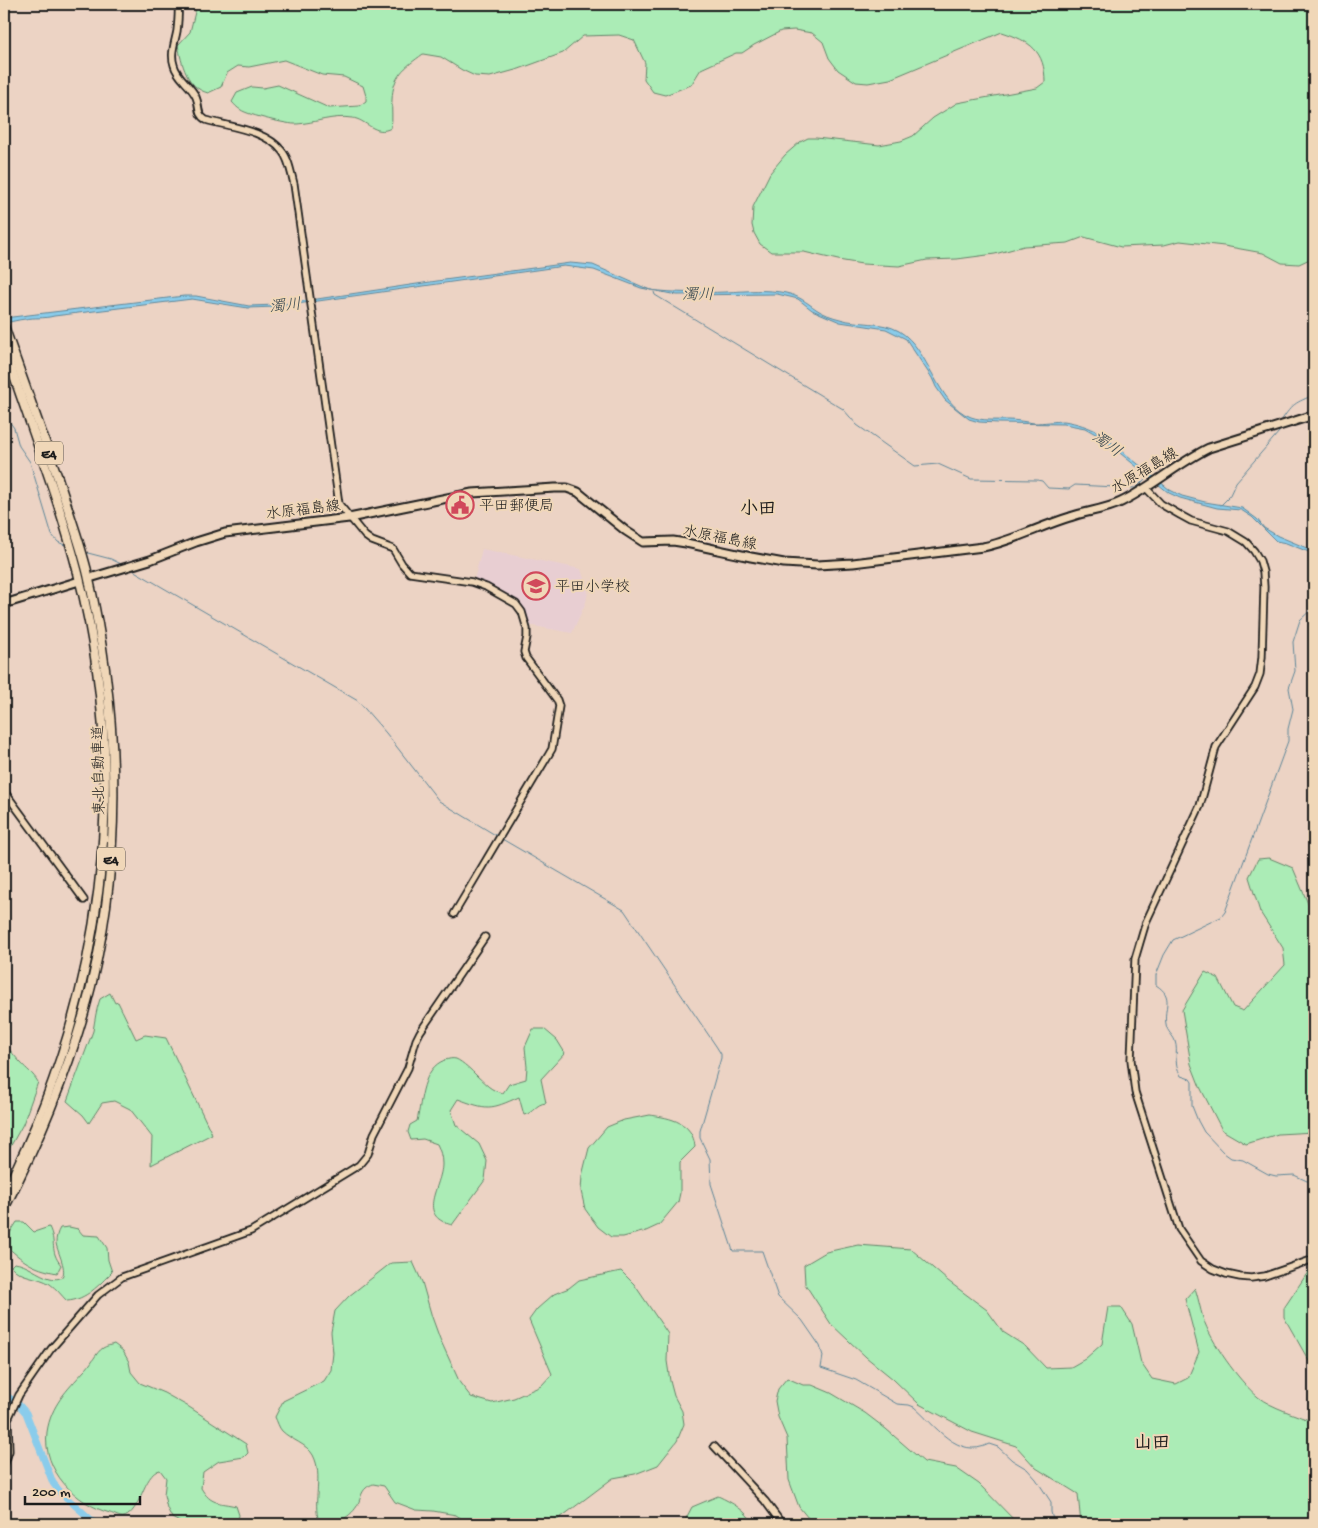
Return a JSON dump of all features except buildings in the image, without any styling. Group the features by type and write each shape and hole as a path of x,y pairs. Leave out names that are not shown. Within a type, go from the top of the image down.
{"highway":[{"name":"東北自動車道","path":"4,326 12,361 78,573 92,633 106,709"},
{"name":"東北自動車道","path":"4,347 12,361 72,521 89,575 99,627 114,788 111,861 101,935 49,1113 22,1175 4,1210"},
{"name":"東北自動車道","path":"4,1194 42,1110 80,1012"}],"main road":[{"name":"水原福島線","path":"89,575 126,567 214,535 349,518 472,493 567,488 583,495 626,531 643,542 686,543 751,558 784,563 818,565 853,563 983,547 1000,543 1065,518 1116,504 1209,448 1314,414"},
{"path":"4,604 76,582"}],"street":[{"path":"178,4 177,30 172,56 177,72 197,97 201,116 206,120 261,136 281,149 285,155 294,184 339,504 365,536 372,541 393,549 410,573 472,582 513,602 522,612 527,632 524,652 526,658 557,700 559,706 552,749 454,914"},
{"path":"1152,484 1161,504 1192,521 1228,531 1246,542 1260,561 1264,587 1260,674 1255,687 1216,747 1200,806 1146,922 1135,959 1131,1060 1135,1092 1179,1229 1201,1261 1213,1269 1226,1274 1240,1278 1254,1278 1314,1260"},
{"path":"4,791 84,900"},
{"path":"4,1466 9,1451 8,1419 19,1395 51,1349 98,1295 116,1281 133,1273 228,1241 251,1231 359,1165 368,1154 374,1134 408,1068 420,1032 485,937"},
{"path":"714,1446 765,1501 782,1524"}],"shaded area":[{"name":"平田小学校","path":"482,549 581,569 588,592 586,602 572,633 528,625 524,610 474,580"}],"green space":[{"path":"197,4 1314,4 1314,257 1299,264 1282,263 1263,253 1224,246 1180,241 1164,245 1121,247 1084,237 1068,243 1024,246 995,254 957,259 927,260 899,266 862,264 804,252 771,252 760,244 752,225 753,207 770,173 785,155 800,142 808,138 879,145 901,141 913,136 933,118 957,103 1037,88 1045,82 1042,62 1034,49 1021,39 1002,32 890,79 868,83 856,82 838,70 829,58 823,42 812,33 794,30 781,31 742,53 736,53 701,69 691,85 665,95 653,92 644,79 645,63 634,40 619,35 583,36 563,53 490,77 475,76 441,57 423,54 405,68 397,78 393,91 391,128 380,130 357,119 345,117 297,124 286,123 245,112 232,102 237,93 252,87 263,88 278,85 329,108 359,106 366,101 363,86 344,77 322,75 284,60 249,67 238,66 227,73 221,87 208,93 195,86 186,74 178,45 190,32"},
{"path":"1269,858 1293,868 1309,906 1314,933 1314,1132 1278,1134 1246,1144 1222,1130 1200,1087 1191,1064 1182,1010 1205,972 1218,978 1233,1007 1243,1011 1285,965 1283,948 1260,912 1249,877 1258,859"},
{"path":"110,993 115,1003 118,1002 136,1039 145,1035 166,1038 212,1134 151,1165 152,1137 130,1109 114,1101 102,1103 89,1123 67,1101 93,1031 100,999"},
{"path":"533,1029 544,1029 557,1040 565,1053 541,1079 546,1103 539,1105 524,1115 519,1097 489,1107 458,1099 451,1110 456,1125 479,1144 487,1161 485,1180 452,1225 441,1220 435,1214 433,1207 433,1199 442,1164 437,1144 423,1139 411,1140 408,1132 410,1125 417,1121 427,1077 437,1064 445,1060 456,1059 462,1062 489,1087 503,1093 509,1084 526,1079 525,1047"},
{"path":"4,1045 38,1082 23,1124 4,1158"},
{"path":"650,1115 680,1123 690,1132 693,1139 695,1147 680,1162 680,1193 678,1202 659,1225 646,1231 623,1237 611,1237 598,1227 585,1209 581,1191 582,1176 589,1148 607,1127 624,1120"},
{"path":"17,1222 24,1222 34,1232 49,1227 53,1238 55,1255 61,1265 57,1273 40,1269 28,1263 4,1244"},
{"path":"60,1228 78,1229 83,1235 99,1236 107,1248 112,1272 86,1295 67,1301 50,1284 19,1273 11,1266 14,1263 19,1264 41,1275 58,1279 64,1272 56,1243 57,1234"},
{"path":"858,1245 911,1249 948,1281 987,1310 1003,1332 1025,1346 1046,1368 1071,1367 1085,1359 1102,1344 1108,1307 1121,1307 1132,1324 1141,1363 1152,1379 1176,1384 1188,1378 1199,1352 1185,1299 1195,1288 1203,1318 1212,1338 1242,1381 1263,1401 1314,1422 1314,1524 1081,1524 1078,1494 1036,1468 1016,1446 972,1432 919,1404 831,1324 805,1284 804,1265 826,1252"},
{"path":"413,1262 422,1282 440,1339 460,1383 471,1397 492,1403 514,1398 541,1386 552,1374 529,1320 537,1309 554,1294 569,1288 579,1280 621,1271 634,1284 668,1334 667,1361 670,1381 674,1396 682,1411 684,1424 677,1441 658,1465 635,1474 613,1478 552,1524 470,1524 456,1515 416,1510 395,1502 384,1486 373,1484 364,1490 357,1506 345,1518 329,1524 319,1522 317,1514 318,1471 313,1455 307,1448 282,1431 275,1417 283,1401 324,1381 331,1370 333,1353 331,1332 335,1311 349,1296 391,1263"},
{"path":"1314,1263 1314,1370 1284,1317 1284,1308"},
{"path":"114,1344 123,1351 129,1362 131,1372 140,1383 164,1393 189,1407 246,1444 248,1453 244,1457 219,1461 203,1472 201,1488 212,1500 236,1506 239,1515 237,1524 183,1524 172,1518 164,1495 166,1478 160,1470 150,1478 130,1514 124,1517 85,1502 64,1483 56,1472 47,1446 47,1432 52,1414 61,1398 98,1352 104,1347"},
{"path":"787,1378 831,1393 865,1413 924,1462 956,1468 979,1484 1018,1524 813,1524 799,1507 789,1480 787,1438 778,1417 775,1401 778,1389"},
{"path":"718,1496 738,1507 754,1524 683,1524 692,1507"}],"water":[{"name":"濁川","path":"570,263 593,265 649,290 594,270 564,266 276,307 248,308 192,299 29,318 4,323 4,318 184,296 196,296 249,306 277,305"},
{"name":"濁川","path":"653,290 669,292 779,292 791,294 834,317 847,321 878,324 892,328 910,339 949,401 971,417 984,420 1011,420 1034,423 1064,421 1087,427 1100,433 1170,490 1182,496 1205,502 1242,508 1257,519 1264,528 1314,551 1314,554 1276,541 1252,517 1241,510 1217,508 1169,493 1099,436 1085,428 1064,424 979,422 969,419 945,400 906,339 886,329 840,322 812,310 798,299 777,294 677,295"}],"waterway":[{"name":"濁川","path":"654,292 655,295 843,409 857,425 915,466 938,464 971,479 1037,480 1042,481 1048,488 1069,489 1075,485 1136,488 1148,476"},
{"path":"1281,421 1295,404 1314,395"},
{"path":"4,414 14,428 19,446 30,462 52,535 58,542 67,546"},
{"path":"1221,505 1229,497 1236,482 1279,432 1280,428"},
{"path":"84,552 111,559 123,565"},
{"path":"131,569 358,701 386,733 439,801 497,836"},
{"path":"1314,607 1300,620 1293,642 1295,671 1289,688 1293,709 1288,729 1288,741 1225,912 1221,917 1173,940 1164,955 1156,975 1156,985 1162,989 1167,998 1165,1018 1168,1029 1175,1041 1178,1070 1181,1076 1190,1079 1192,1082 1192,1106 1204,1132 1231,1158 1243,1160 1268,1174 1276,1176 1294,1175 1307,1181 1314,1181"},
{"path":"502,839 624,910 721,1054 700,1131 700,1138 710,1159 711,1184 733,1251 762,1251 778,1297 802,1320 820,1346 823,1356 821,1368 856,1380 897,1404 914,1407 939,1431 957,1444 967,1448 978,1448 989,1444 998,1447 1012,1460 1027,1469 1036,1479 1051,1502 1054,1524"},
{"path":"4,1394 26,1413 53,1483 61,1493 96,1524"}],"place":[{"name":"平田郵便局","path":"460,505"},
{"name":"平田小学校","path":"536,586"}],"district":[{"name":"小田","path":"758,508"},
{"name":"山田","path":"1152,1442"}]}
